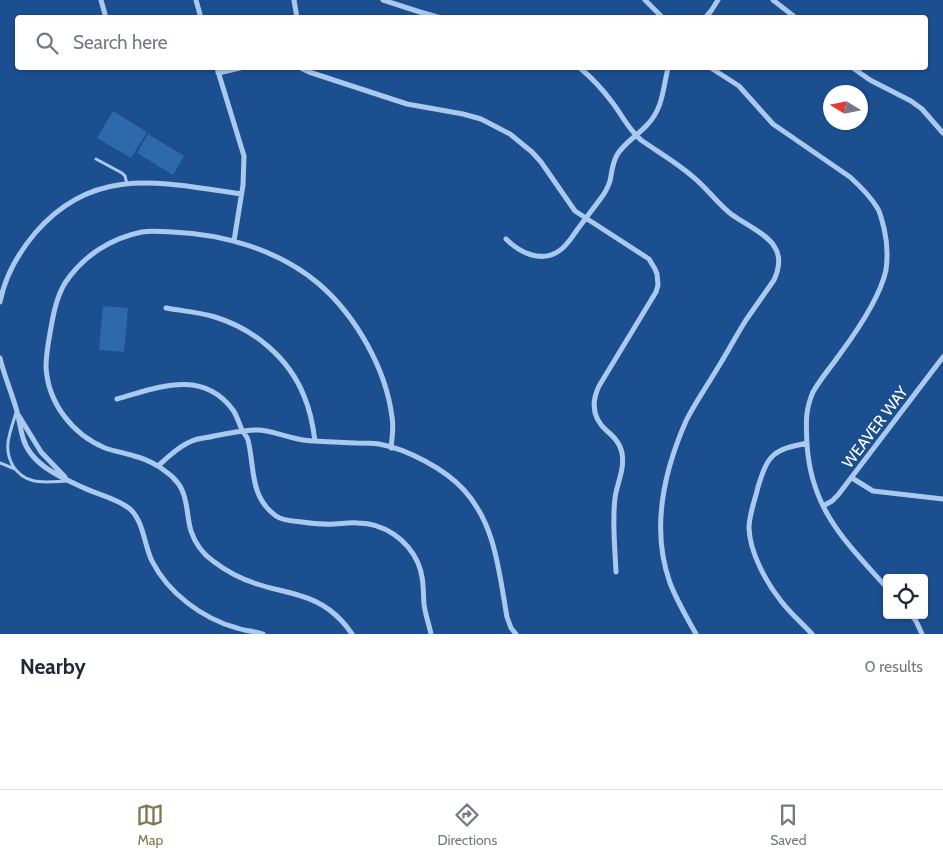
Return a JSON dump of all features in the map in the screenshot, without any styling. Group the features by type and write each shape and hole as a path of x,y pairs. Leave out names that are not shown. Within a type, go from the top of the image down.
{"street":[{"path":"100,0 105,15"},
{"path":"196,0 200,15"},
{"path":"294,0 296,15"},
{"path":"383,0 430,15"},
{"path":"645,0 660,15"},
{"path":"708,15 718,0"},
{"path":"773,0 792,15"},
{"path":"218,70 244,156 244,170 234,241"},
{"path":"304,70 407,104 481,119 502,130 516,138 532,152 575,211 649,260 656,268 658,280 656,292 598,386 594,401 594,415 600,425 618,442 622,451 622,470 615,498 616,572"},
{"path":"582,70 613,103 635,136 693,176 728,212 765,237 774,246 778,258 777,274 774,280 746,320 687,420 674,453 664,492 660,517 665,564 677,599 696,634"},
{"path":"506,239 520,251 537,257 545,256 563,247 602,198 610,181 611,171 618,153 648,125 657,112 668,70"},
{"path":"715,70 739,86 774,124 850,177 861,187 878,210 885,232 887,254 882,284 859,327 813,392 806,414 810,472 816,492 832,524 883,583"},
{"path":"856,70 870,80 912,101 922,109 943,134"},
{"path":"0,302 5,282 12,267 30,239 45,221 77,198 95,190 113,186 160,183 241,194"},
{"path":"352,634 335,614 318,603 302,596 256,584 235,575 212,560 199,547 191,531 182,490 174,478 158,466 136,456 106,448 91,441 66,420 52,396 47,379 46,365 54,310 59,295 74,271 102,247 114,240 143,232 154,231 207,235 234,241 281,259 319,284 341,305 367,343 390,403 393,432 391,448"},
{"path":"166,308 216,317 242,328 267,346 288,368 304,396 313,425 314,440"},
{"path":"0,358 17,411 23,440 28,450 38,462 48,470 56,471"},
{"name":"WEAVER WAY","path":"823,506 838,496 943,358"},
{"path":"117,399 170,385 192,384 226,401 248,438 254,480 259,496 278,517 289,521 325,524 372,524 398,537 410,549 418,563 423,581 424,607 432,634"},
{"path":"17,411 41,452 56,471 69,481 99,495 118,501 132,510 141,526 152,562 164,580 189,604 218,621 236,628 263,634"},
{"path":"158,466 179,447 192,441 258,430 301,440 378,444 420,460 455,481 466,492 482,517 493,542 507,617 511,628 516,634"},
{"path":"807,443 779,450 771,457 764,468 752,509 749,527 756,558 766,578 781,601 812,634"},
{"path":"852,478 873,491 943,499"},
{"path":"914,619 922,634"}],"lane":[{"path":"96,159 122,173 127,184"},
{"path":"17,411 8,446 9,458 15,469 24,478 36,481 69,481"},
{"path":"0,463 15,469"}],"shaded area":[{"path":"113,111 147,132 131,158 97,138"},
{"path":"148,134 184,156 173,175 137,153"},
{"path":"103,306 128,308 124,352 99,350"}]}
